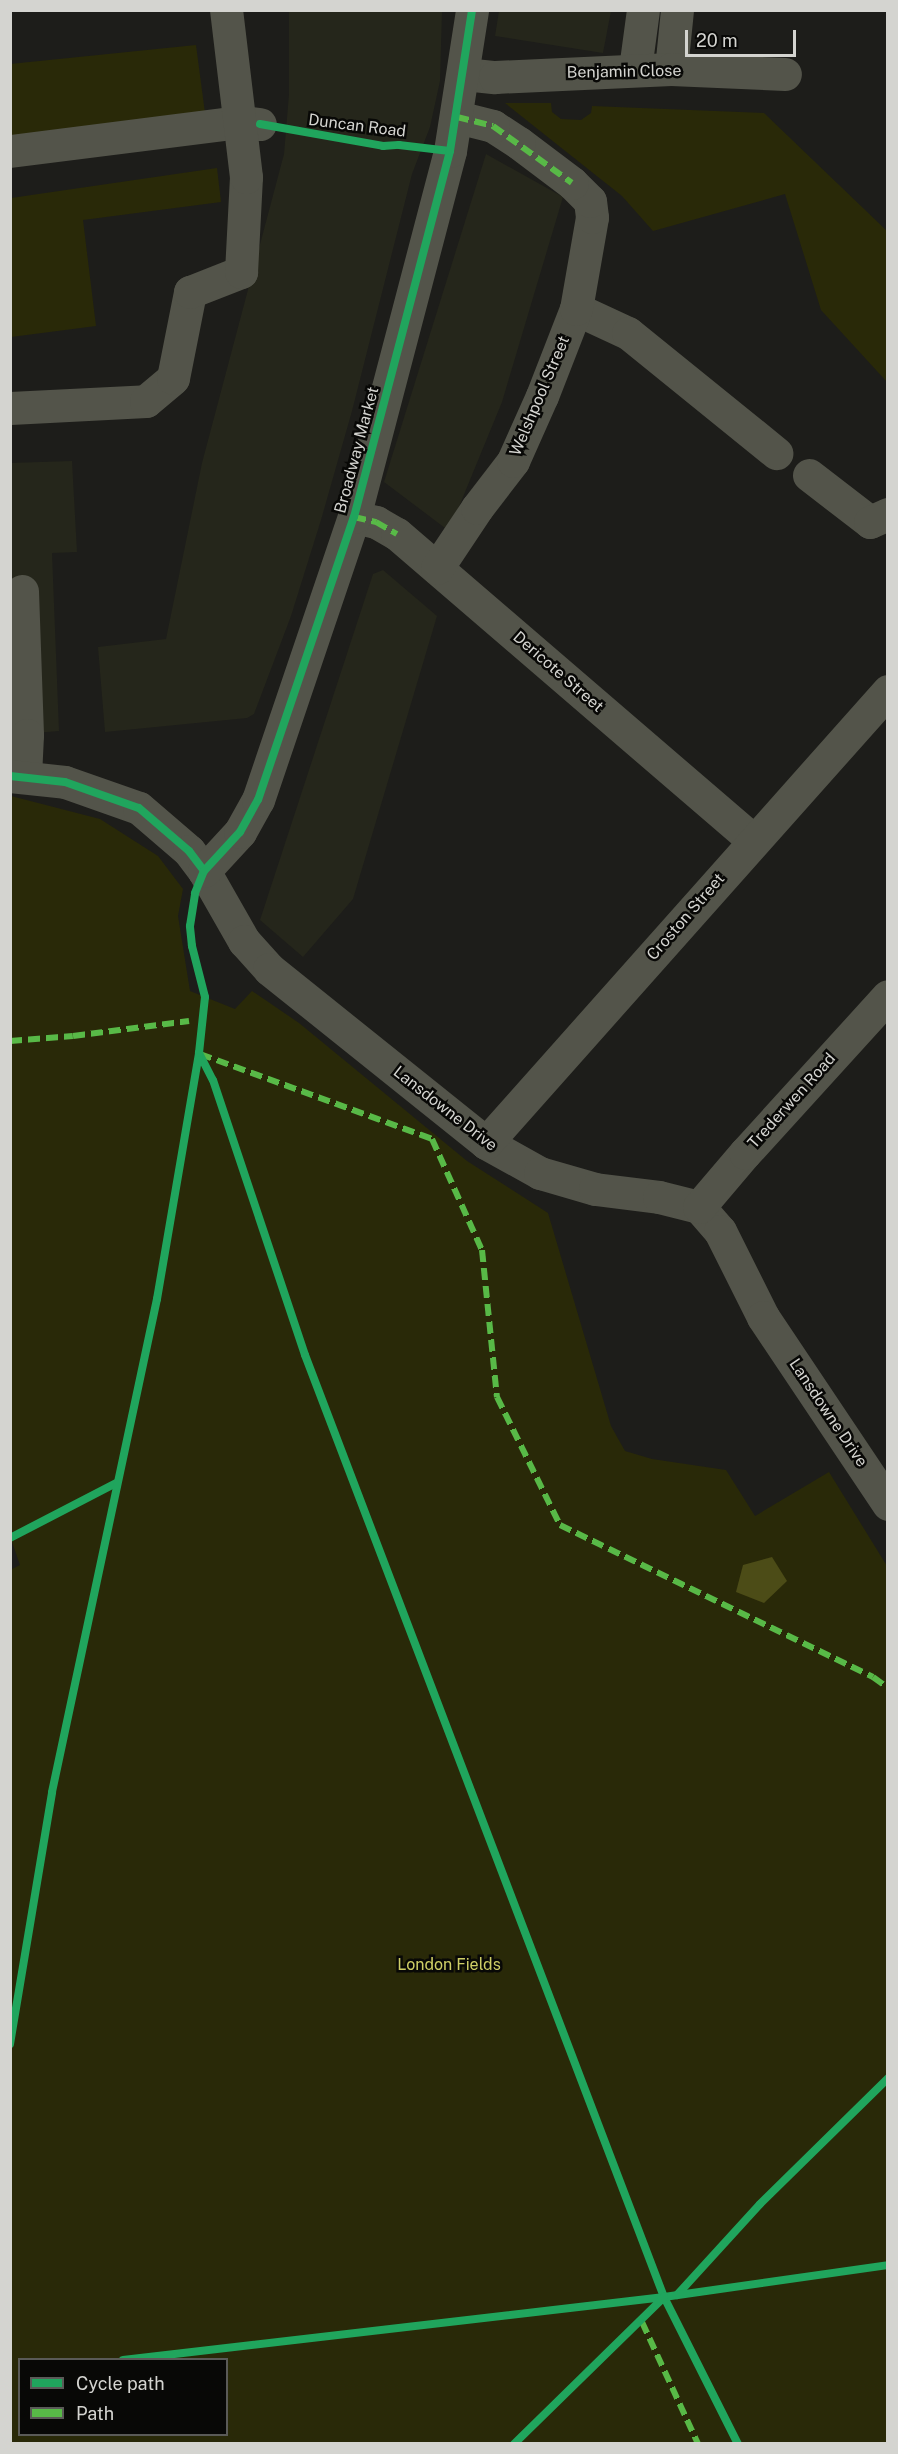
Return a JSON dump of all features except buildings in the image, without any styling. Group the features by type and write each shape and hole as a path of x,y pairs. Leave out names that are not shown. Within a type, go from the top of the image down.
{"street":[{"path":"10,408 146,401 173,378 190,292 241,273 250,123 226,10"},
{"name":"Broadway Market","path":"204,871 240,832 258,800 354,517 457,117 472,10"},
{"path":"635,69 643,10"},
{"path":"671,69 677,10"},
{"name":"Benjamin Close","path":"464,74 495,77 635,69 785,74"},
{"name":"Welshpool Street","path":"437,568 477,508 513,461 576,309 592,218 590,201 572,183 493,126 457,117"},
{"path":"10,151 250,123"},
{"path":"576,309 628,333 776,453"},
{"path":"809,474 870,522 888,514"},
{"name":"Dericote Street","path":"354,517 376,522 397,534 753,840"},
{"path":"18,776 27,735 22,591"},
{"name":"Croston Street","path":"486,1143 753,840 888,691"},
{"name":"Lansdowne Drive","path":"18,776 65,782 139,808 189,851 204,871 239,934 269,969 486,1143 540,1173 594,1189 659,1197 699,1208 720,1231 763,1317 888,1504"},
{"name":"Trederwen Road","path":"699,1208 745,1153 888,996"}],"shaded area":[{"path":"289,11 442,11 440,81 430,127 412,174 352,411 321,520 291,616 254,714 247,718 105,732 98,647 166,639 202,463 284,154 289,94"},
{"path":"499,11 611,11 603,53 495,36"},
{"path":"486,154 563,197 502,402 449,531 384,482"},
{"path":"72,461 77,552 52,553 59,731 11,735 10,463"},
{"path":"383,570 437,616 353,899 303,957 260,920 373,574"},
{"path":"772,1557 787,1581 764,1603 736,1592 743,1565"}],"green space":[{"path":"196,45 205,113 11,141 10,64"},
{"path":"505,103 551,103 552,112 561,119 581,120 591,113 592,106 764,113 887,231 887,382 821,310 785,194 653,231 622,196"},
{"path":"217,168 221,202 83,220 96,326 11,337 11,198"},
{"name":"London Fields","path":"11,796 100,819 158,856 183,889 178,916 190,991 235,1009 252,991 299,1023 467,1161 548,1213 611,1426 625,1451 652,1459 726,1470 755,1516 829,1472 887,1566 887,2443 11,2443 10,1570 20,1565 11,1539"}],"marked path":[{"path":"457,117 493,126 572,183"},
{"path":"354,517 376,522 397,534"},
{"path":"10,1041 73,1036 189,1021"},
{"path":"200,1054 432,1139 482,1250 497,1397 560,1525 873,1677 888,1688"},
{"path":"642,2322 698,2444"}],"cycle path":[{"path":"10,2044 52,1792 157,1299 199,1053 205,997 192,946 190,926 195,893 204,871 240,832 258,800 354,517 450,151 472,10"},
{"name":"Duncan Road","path":"260,124 383,146 399,145 450,151"},
{"path":"10,776 65,782 139,808 189,851 204,871"},
{"path":"199,1053 213,1080 305,1355 664,2297 738,2444"},
{"path":"10,1538 116,1483"},
{"path":"677,2295 760,2204 888,2078"},
{"path":"140,2358 664,2297 888,2265"},
{"path":"514,2444 664,2297"}]}
